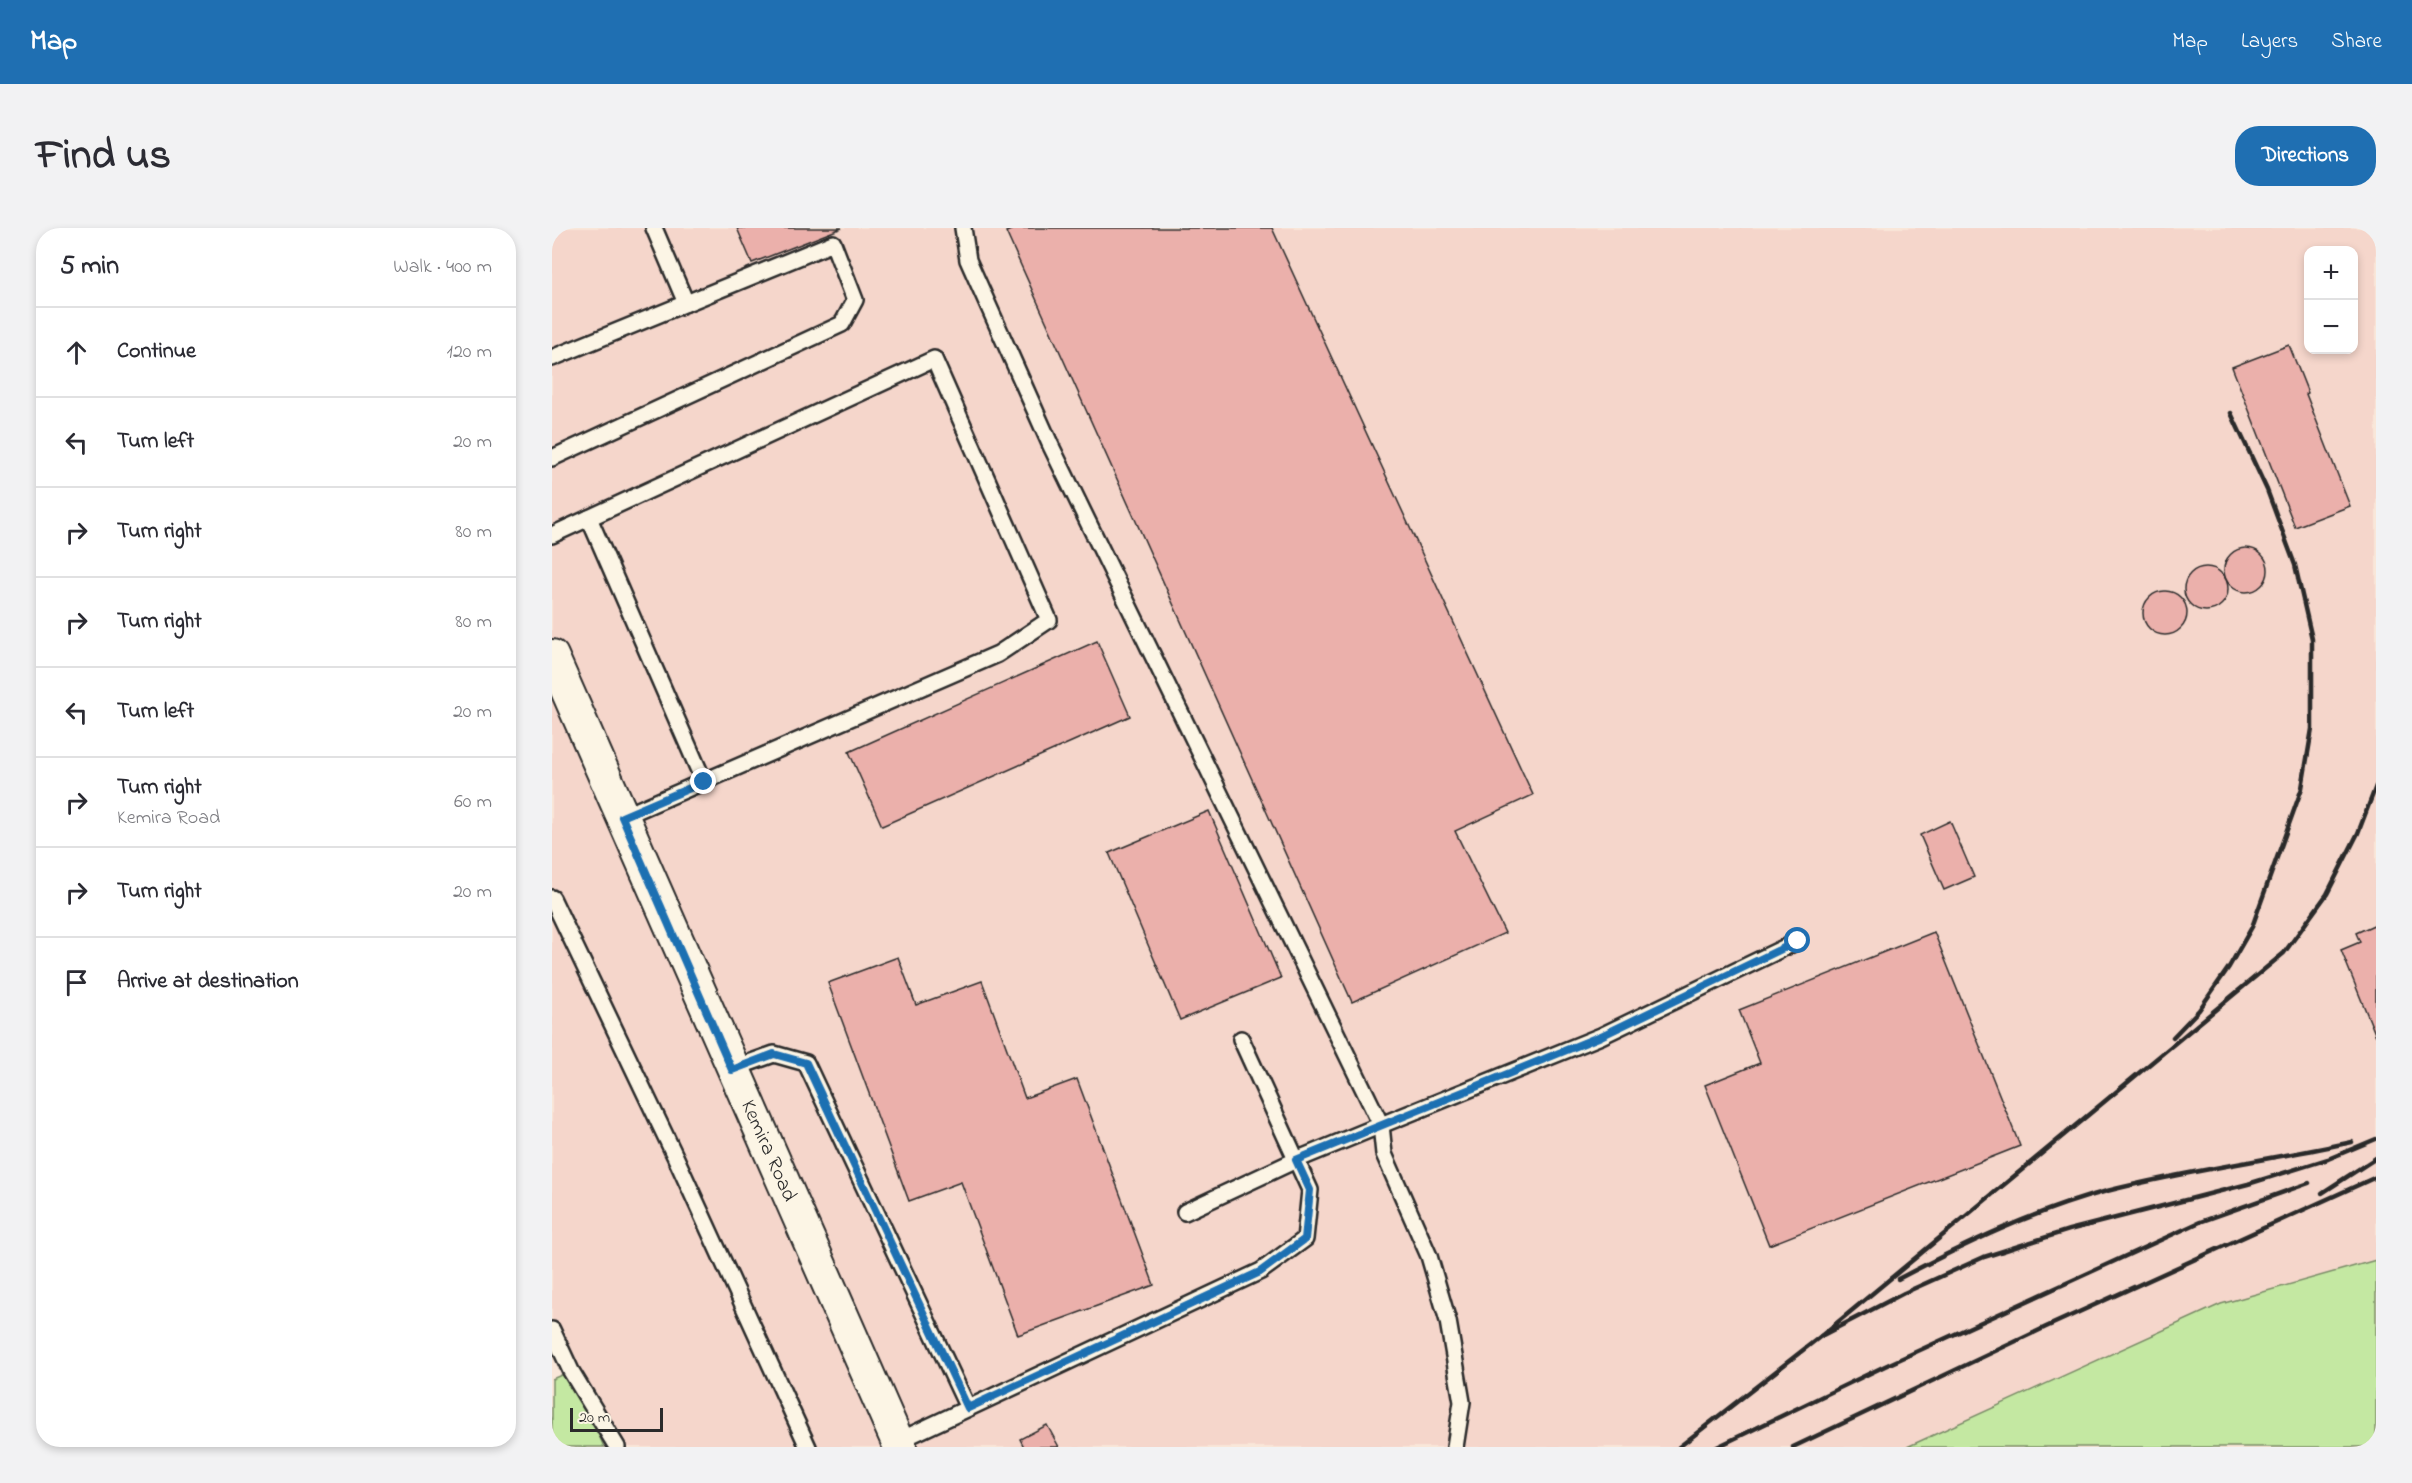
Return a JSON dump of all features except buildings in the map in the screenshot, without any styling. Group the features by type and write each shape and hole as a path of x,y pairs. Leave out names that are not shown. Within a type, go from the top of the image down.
{"street":[{"name":"Kemira Road","path":"552,656 895,1445"}],"lane":[{"path":"654,228 686,303"},
{"path":"963,228 968,260 1051,446 1381,1125 1384,1154 1430,1256 1448,1321 1462,1402 1455,1447"},
{"path":"552,358 833,243 855,300 842,324 552,458"},
{"path":"552,535 934,359 1049,621 998,654 622,817"},
{"path":"589,518 704,782"},
{"path":"552,898 675,1156 808,1447"},
{"path":"1185,1212 1296,1160 1601,1036 1798,941"},
{"path":"895,1445 968,1408 1260,1272 1305,1239 1310,1190 1241,1039"},
{"path":"732,1070 774,1054 806,1063 968,1408"},
{"path":"552,1330 571,1371 617,1447"}],"shaded area":[{"path":"552,228 2376,228 2376,1447 598,1447 552,1345"}],"green space":[{"path":"2376,1260 2376,1447 1907,1447 2221,1304"},
{"path":"571,1371 604,1447 552,1447 552,1379"}],"railway":[{"path":"2173,1037 2199,1010 2229,967 2252,927 2302,788 2312,729 2312,639 2295,565 2267,490 2231,413"},
{"path":"1821,1336 2284,953 2327,894 2358,833 2376,786"},
{"path":"1679,1447 1821,1336 1904,1293 1984,1257 2069,1230 2248,1184 2328,1159 2376,1139"},
{"path":"1898,1279 2000,1229 2080,1199 2168,1177 2352,1142"},
{"path":"2322,1193 2376,1158"},
{"path":"1793,1447 2046,1327 2376,1177"},
{"path":"1717,1447 1885,1366 2200,1222 2309,1183"}],"route":[{"path":"704,782 622,817 732,1070 774,1054 806,1063 968,1408 1260,1272 1305,1239 1310,1190 1296,1160 1601,1036 1798,941"}]}
